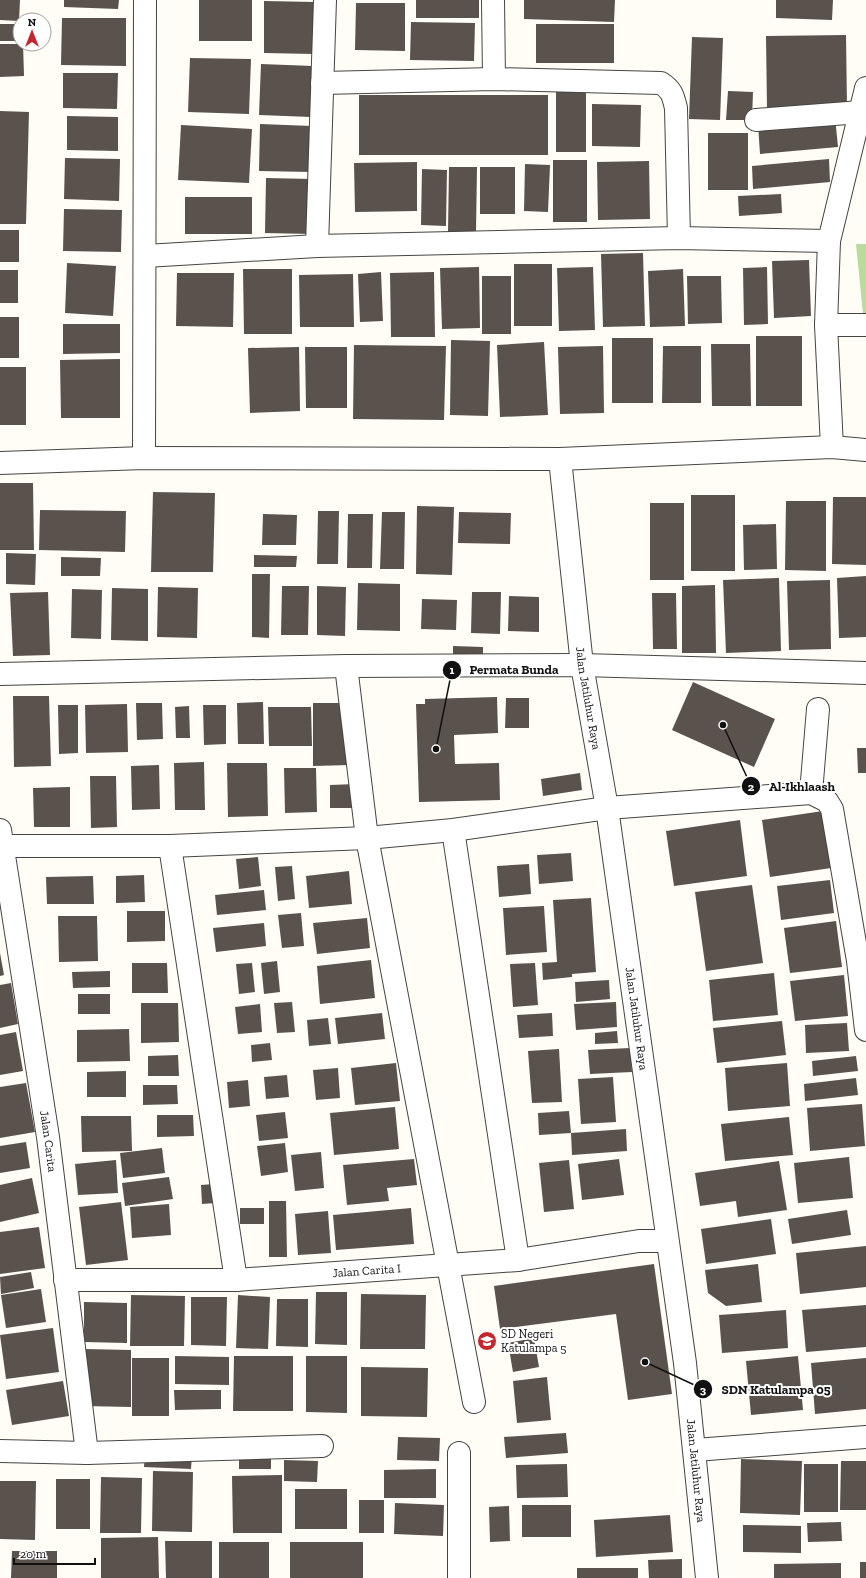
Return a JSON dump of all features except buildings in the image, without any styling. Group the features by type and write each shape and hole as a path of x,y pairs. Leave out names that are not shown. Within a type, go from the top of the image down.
{"street":[{"path":"144,458 145,0"},
{"path":"317,246 325,0"},
{"path":"493,0 494,79"},
{"path":"322,83 494,79 661,83 669,88 673,95 676,108 679,238"},
{"path":"832,447 826,325 829,241 866,88"},
{"path":"756,120 861,112"},
{"path":"145,256 317,246 679,238 829,241"},
{"path":"826,325 866,325"},
{"path":"0,463 144,458 560,460 832,447 866,450"},
{"name":"Jalan Jatiluhur Raya","path":"560,460 582,665 607,808 667,1241 695,1450 707,1578"},
{"path":"0,674 346,666 582,665 866,673"},
{"path":"346,666 367,838 450,1266 474,1402"},
{"path":"811,793 818,709"},
{"path":"1,838 170,846 367,838 453,830 607,808 811,793 827,801 832,809 862,961 866,1030"},
{"path":"453,830 518,1260"},
{"name":"Jalan Carita","path":"1,838 48,1137 87,1453"},
{"path":"170,846 236,1280"},
{"name":"Jalan Carita I","path":"65,1280 236,1280 518,1260 638,1241 667,1241"},
{"path":"695,1450 866,1438"},
{"path":"0,1450 87,1453 322,1446"},
{"path":"459,1453 459,1578"}],"green space":[{"path":"856,244 866,244 866,334 865,334"}],"place":[{"name":"Al-Ikhlaash","path":"723,725"},
{"name":"Permata Bunda","path":"436,749"},
{"name":"SD Negeri Katulampa 5","path":"487,1341"},
{"name":"SDN Katulampa 05","path":"645,1362"}]}
